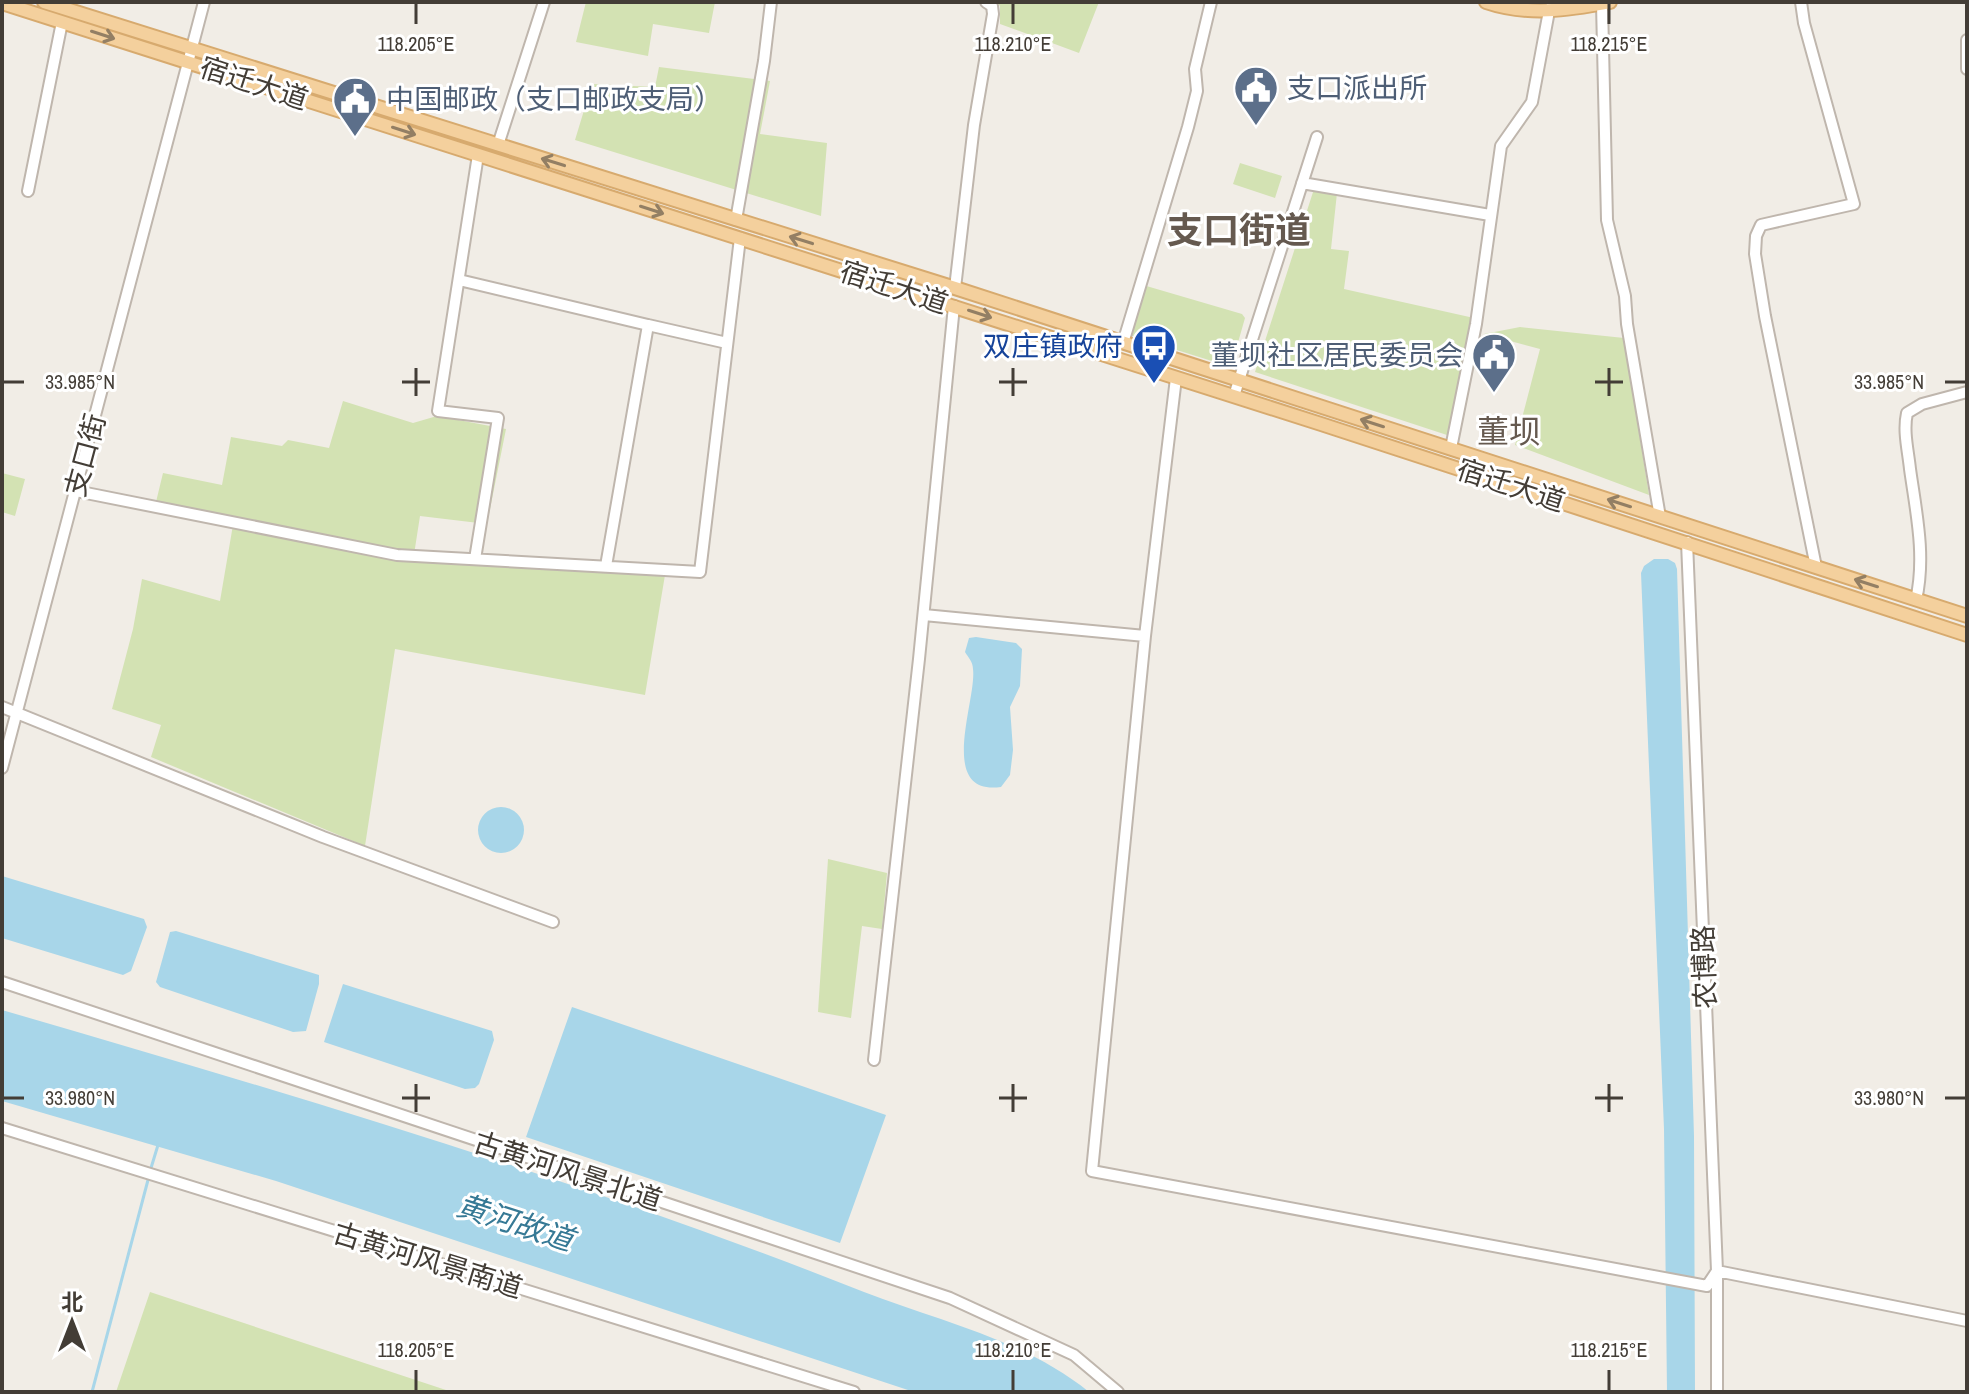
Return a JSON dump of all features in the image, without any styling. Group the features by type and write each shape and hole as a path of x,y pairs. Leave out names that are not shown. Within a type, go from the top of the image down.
{"main road":[{"name":"宿迁大道","path":"44,2 955,288 1967,616"},
{"path":"1486,2 1517,10 1606,3"},
{"name":"宿迁大道","path":"2,3 1234,396 1967,635"}],"street":[{"name":"支口街","path":"2,768 204,2"},
{"path":"498,145 544,2"},
{"path":"736,220 764,61 771,2"},
{"path":"955,288 974,125 993,14 992,6 986,2"},
{"path":"1123,343 1188,127 1197,91 1195,69 1211,2"},
{"path":"1801,2 1804,23 1854,204 1761,225 1756,236 1755,254 1766,325 1816,567"},
{"path":"1606,3 1607,220 1625,296 1628,333 1660,517"},
{"path":"1451,448 1476,324 1501,146 1532,102 1551,7"},
{"path":"28,191 62,22"},
{"path":"1967,40 1967,69"},
{"path":"1234,396 1317,137"},
{"path":"475,559 498,418 438,411 478,155"},
{"path":"1302,183 1490,215"},
{"path":"76,491 397,555 700,572 740,238"},
{"path":"459,280 727,343"},
{"path":"874,1060 924,615 954,306"},
{"path":"606,566 648,325"},
{"path":"1176,378 1145,636 1092,1171 1707,1286 1717,1271 1967,1321"},
{"path":"1916,600 1921,577 1905,422 1907,413 1922,404 1967,392"},
{"name":"农博路","path":"1687,542 1717,1271 1717,1392"},
{"path":"924,615 1145,636"},
{"path":"2,707 323,837 553,922"},
{"name":"古黄河风景北道","path":"2,982 950,1298 1074,1355 1118,1392"},
{"name":"古黄河风景南道","path":"2,1128 854,1392"}],"green space":[{"path":"586,2 715,2 709,33 653,24 648,56 576,42"},
{"path":"996,2 1099,2 1079,53 1000,24 1000,6"},
{"path":"659,67 770,81 760,134 827,143 821,216 575,140 592,84 655,87"},
{"path":"1240,163 1282,176 1275,198 1233,184"},
{"path":"1314,189 1337,193 1331,249 1349,251 1344,289 1474,318 1450,436 1255,372"},
{"path":"1143,285 1242,314 1245,318 1231,367 1129,335"},
{"path":"1520,327 1624,338 1649,495 1515,445 1540,349 1484,334"},
{"path":"343,401 413,423 437,416 506,429 487,524 420,516 413,561 665,575 645,695 395,649 365,846 151,757 161,725 112,709 133,629 142,579 220,601 234,519 156,502 163,473 222,485 231,437 282,446 288,440 329,448"},
{"path":"2,473 25,479 15,516 2,512"},
{"path":"828,859 887,873 882,929 862,926 851,1018 818,1012"},
{"path":"150,1292 452,1392 116,1392"}],"water":[{"path":"1654,559 1668,559 1675,563 1677,569 1694,1136 1695,1392 1667,1392 1664,1129 1641,573 1644,566"},
{"path":"969,638 1016,643 1022,649 1020,686 1010,707 1013,750 1010,775 1001,787 981,786 970,777 965,762 964,743 973,669 965,652"},
{"path":"501,807 510,808 517,814 523,821 523,839 517,846 510,852 501,853 492,852 485,846 479,839 478,830 479,821 485,814 492,808"},
{"path":"2,876 144,919 147,927 131,971 123,975 2,938"},
{"path":"176,931 319,975 306,1031 293,1032 160,987 156,982 170,932"},
{"path":"343,984 492,1031 494,1040 479,1084 475,1088 465,1089 324,1042"},
{"path":"572,1007 886,1115 840,1243 526,1137"},
{"name":"黄河故道","path":"2,1010 328,1107 652,1213 981,1333 1037,1359 1089,1392 914,1392 276,1181 2,1101"}],"waterway":[{"path":"151,1168 158,1145"},
{"path":"92,1392 148,1180"}],"place":[{"name":"支口派出所","path":"1256,127"},
{"name":"中国邮政（支口邮政支局）","path":"355,138"},
{"name":"双庄镇政府","path":"1154,385"},
{"name":"董坝社区居民委员会","path":"1494,394"}],"district":[{"name":"支口街道","path":"1239,230"},
{"name":"董坝","path":"1509,432"}]}
